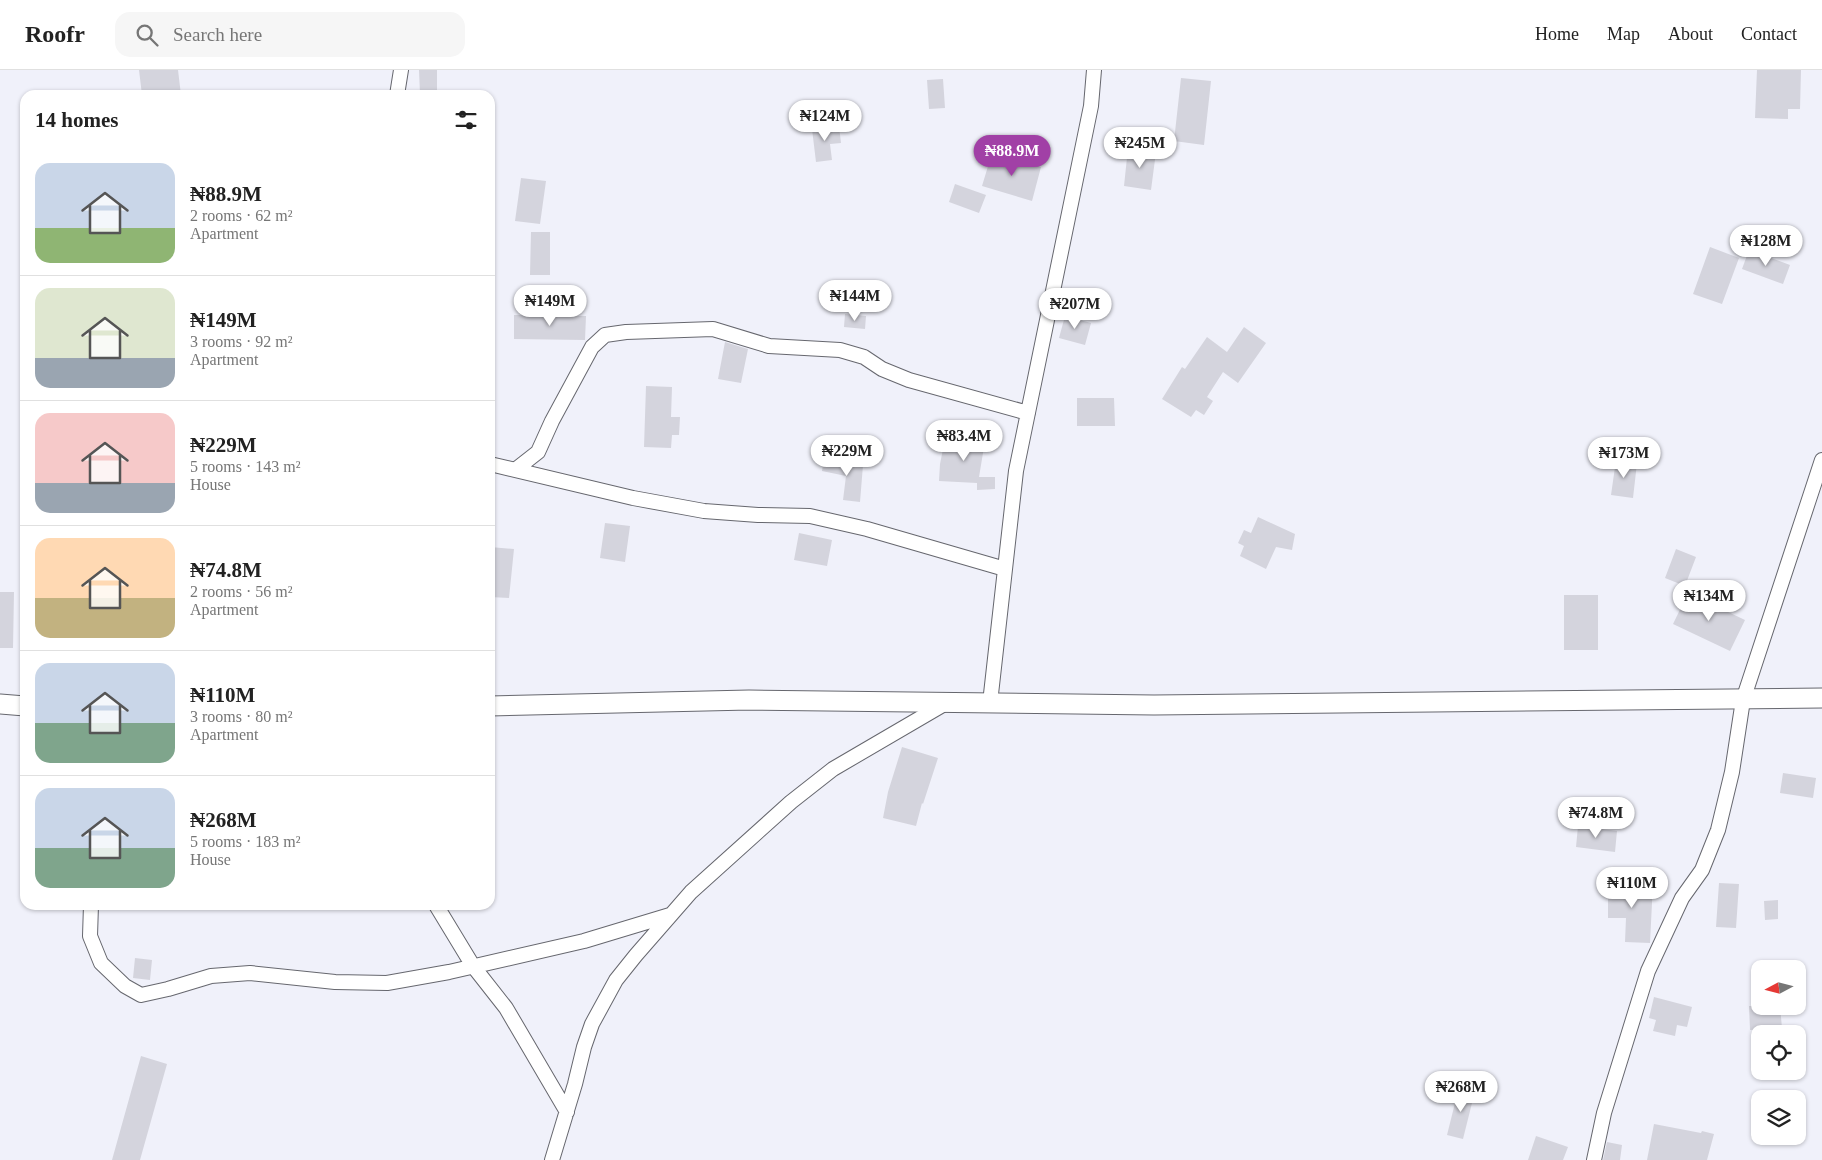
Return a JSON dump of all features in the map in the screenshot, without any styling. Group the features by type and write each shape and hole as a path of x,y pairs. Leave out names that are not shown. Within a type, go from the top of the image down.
{"main road":[{"path":"495,706 748,700 1154,705 1822,698"},
{"path":"0,704 20,706"}],"street":[{"path":"398,90 401,70"},
{"path":"990,703 1016,471 1091,106 1094,70"},
{"path":"515,470 538,452 552,421 592,347 605,335 626,332 713,329 769,346 840,350 864,357 882,370 909,380 1028,413"},
{"path":"1594,1160 1604,1113 1648,971 1682,898 1702,870 1718,830 1732,772 1743,700 1822,460"},
{"path":"495,465 633,498 704,511 810,516 867,529 1005,569"},
{"path":"552,1160 584,1046 604,1000 616,980 670,915 691,892 791,802 833,769 947,702"},
{"path":"91,910 90,936 101,963 125,986 141,995 211,976 250,972 335,982 387,983 584,941 670,915"},
{"path":"439,910 473,966 506,1008 567,1112"}],"building":[{"path":"139,70 178,70 180,90 141,90"},
{"path":"419,70 437,70 437,90 420,90"},
{"path":"1757,70 1801,70 1800,109 1788,109 1788,119 1755,118"},
{"path":"1181,78 1211,81 1204,145 1174,141"},
{"path":"943,79 945,108 929,109 927,80"},
{"path":"839,126 841,143 830,144 832,160 816,162 812,129"},
{"path":"1128,148 1156,152 1151,190 1124,186"},
{"path":"992,153 1041,167 1032,201 982,186"},
{"path":"521,178 546,181 540,224 515,221"},
{"path":"955,184 986,195 979,213 949,202"},
{"path":"531,232 550,232 550,275 530,275"},
{"path":"1710,247 1739,258 1722,304 1693,294"},
{"path":"1749,250 1790,265 1783,284 1742,269"},
{"path":"845,314 866,316 865,329 844,327"},
{"path":"514,315 586,316 585,340 514,339"},
{"path":"1065,316 1091,323 1085,345 1059,338"},
{"path":"1244,327 1266,343 1238,383 1223,372 1207,397 1213,401 1204,415 1196,410 1191,417 1162,399 1182,367 1185,369 1207,337 1227,352"},
{"path":"725,342 748,349 741,383 718,379"},
{"path":"646,386 672,387 671,417 680,417 679,435 672,435 671,448 644,447"},
{"path":"1077,398 1114,398 1115,426 1077,426"},
{"path":"946,434 985,441 979,477 995,477 995,489 977,490 977,483 939,481 940,464"},
{"path":"824,458 863,465 860,502 843,500 846,476 822,471"},
{"path":"1616,460 1637,463 1633,498 1611,495"},
{"path":"1258,517 1295,534 1292,550 1276,547 1266,569 1240,556 1244,546 1238,543 1244,530 1251,533"},
{"path":"605,523 630,526 625,562 600,558"},
{"path":"799,533 832,540 827,566 794,560"},
{"path":"495,547 514,549 509,598 495,597"},
{"path":"1676,549 1696,557 1685,586 1665,578"},
{"path":"0,592 14,592 13,648 0,648"},
{"path":"1688,593 1745,620 1730,651 1673,624"},
{"path":"1564,595 1598,595 1598,650 1564,650"},
{"path":"902,747 938,758 916,826 883,818 888,792"},
{"path":"1783,773 1816,778 1813,798 1780,793"},
{"path":"1578,826 1617,831 1615,852 1576,847"},
{"path":"1608,882 1653,883 1650,943 1625,942 1626,918 1608,918"},
{"path":"1719,883 1739,884 1736,928 1716,927"},
{"path":"1778,900 1778,919 1765,920 1764,901"},
{"path":"135,958 152,960 150,980 133,978"},
{"path":"1654,997 1692,1007 1687,1027 1677,1025 1675,1036 1653,1031 1656,1020 1649,1018"},
{"path":"1749,1006 1751,1006 1751,1015 1781,1015 1782,1025 1751,1025 1750,1030"},
{"path":"141,1056 167,1064 140,1160 112,1160"},
{"path":"1459,1087 1475,1091 1463,1139 1447,1135"},
{"path":"1654,1124 1714,1134 1707,1160 1647,1160"},
{"path":"1536,1136 1568,1147 1563,1160 1528,1160"},
{"path":"1607,1142 1622,1145 1620,1160 1603,1160"}]}
